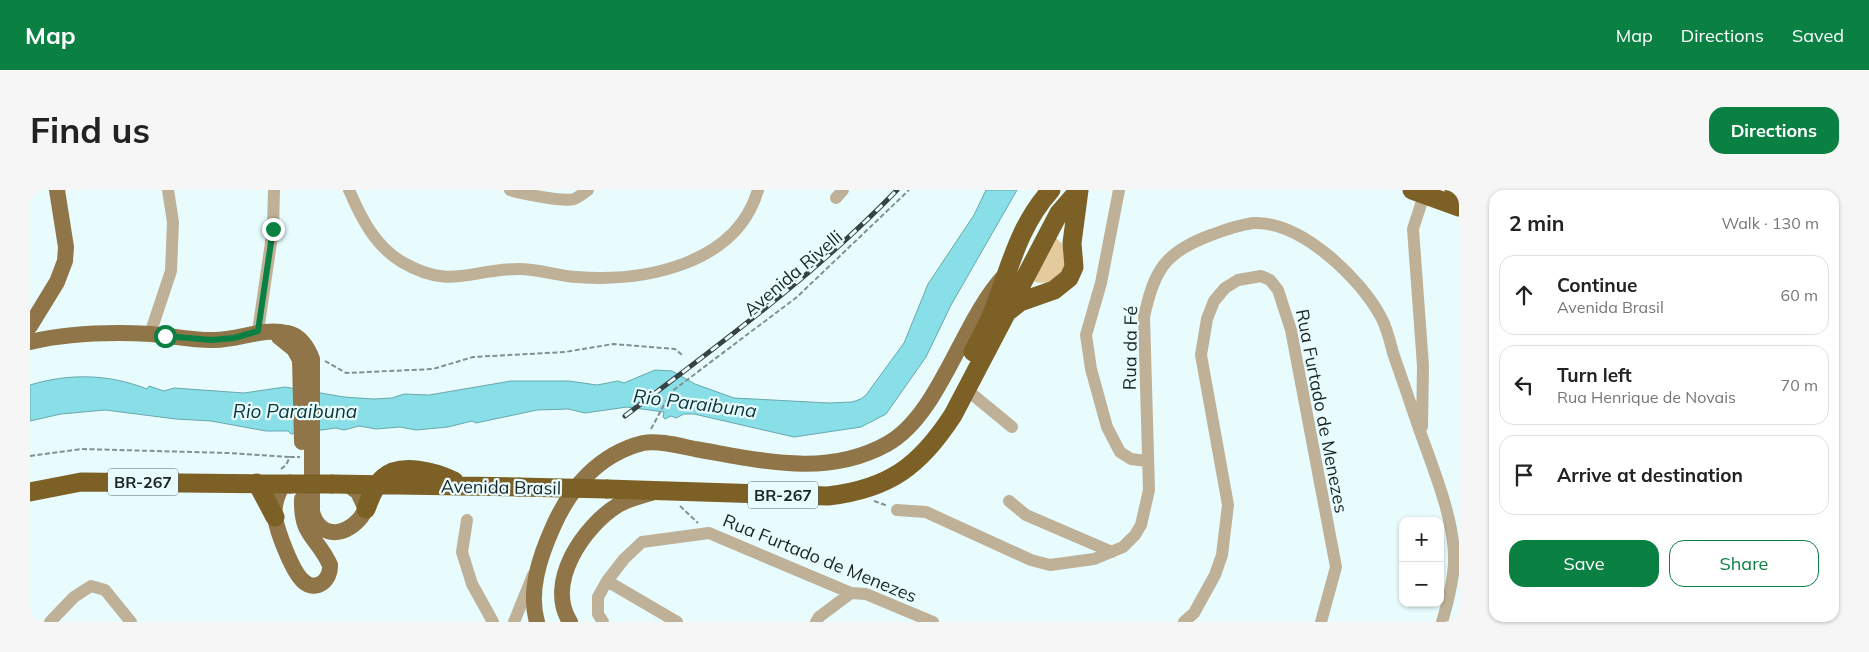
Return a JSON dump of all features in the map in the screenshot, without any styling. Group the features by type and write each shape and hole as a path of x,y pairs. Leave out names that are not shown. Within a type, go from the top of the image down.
{"highway":[{"name":"BR-267","path":"964,383 1016,245 1030,217 1051,190"},
{"name":"BR-267","path":"659,492 828,496 857,493 881,483 906,466 911,454 932,430 1010,310 1050,230 1068,200 1079,190"},
{"path":"1010,310 1020,302 1054,290 1068,278 1074,267 1072,244 1079,190"},
{"path":"1454,190 1459,192"},
{"path":"1418,192 1459,207"},
{"path":"1016,245 1025,234 1033,231 1050,230 1072,244"},
{"name":"BR-267","path":"1016,245 1013,269 1016,277 1023,284"},
{"path":"1023,284 1048,292"},
{"name":"Avenida Brasil","path":"376,485 389,473 410,470 441,475 464,486 659,492"},
{"name":"BR-267","path":"30,492 81,482 257,483 286,478 340,484 376,485"},
{"path":"257,483 275,517"},
{"path":"366,509 376,485"}],"main road":[{"path":"57,190 64,229 65,261 32,321 67,336"},
{"path":"537,622 533,609 540,556 564,502 591,471 621,451 645,443 668,444 783,463 810,464 838,463 888,444 911,422 929,400 958,351 973,319 991,290 1005,275"},
{"path":"30,342 67,336 150,334 212,340 234,338 258,331 287,332 296,336 309,351 301,456 303,522 308,535 330,565 331,571 326,581 321,584 309,585 300,577 291,560 275,517 276,500 286,478"},
{"path":"274,333 294,349 307,367"},
{"path":"301,456 312,512 317,523 326,531 340,532 353,526 366,509 358,492 340,484"},
{"path":"570,622 562,595 568,564 580,540 597,520 619,504 659,492"}],"street":[{"path":"150,334 171,271 173,222 168,190"},
{"path":"258,331 273,229 274,190"},
{"path":"349,190 362,219 383,248 417,270 448,279 517,269 578,277 636,276 660,271 710,251 731,235 747,214 758,190"},
{"path":"510,190 544,193 559,201 575,198 588,190"},
{"path":"1119,190 1101,283 1086,335 1091,369 1107,427 1120,452 1131,459 1148,461"},
{"path":"1418,192 1414,229 1423,366 1422,438"},
{"name":"Rua da Fé","path":"897,510 926,512 1031,560 1050,565 1071,564 1123,547 1141,525 1149,490 1144,317 1149,294 1157,272 1184,247 1228,229 1256,223 1287,230 1326,253 1362,288 1381,317 1447,513 1454,561 1451,591 1442,622"},
{"name":"Rua Furtado de Menezes","path":"1184,622 1194,613 1215,575 1222,555 1228,505 1201,355 1207,319 1214,300 1225,288 1238,280 1261,276 1270,280 1278,290 1291,330 1336,567 1321,622"},
{"path":"964,383 1012,426"},
{"path":"1009,502 1026,515 1112,552"},
{"path":"467,520 462,552 472,584 493,622"},
{"name":"Rua Furtado de Menezes","path":"603,622 598,614 598,597 607,580 642,542 709,533 851,593 866,594 933,622"},
{"path":"514,622 540,556"},
{"path":"607,580 677,622"},
{"path":"50,622 74,597 91,586 105,590 130,622"},
{"path":"816,622 819,617 851,593"}],"path":[{"name":"Avenida Rivelli","path":"649,432 671,392 797,297 909,190"},
{"path":"309,351 346,373 434,369 473,357 564,352 613,344 676,349 682,355"},
{"path":"30,456 82,450 301,456"},
{"path":"286,478 301,456"},
{"path":"659,492 709,533"},
{"path":"857,493 897,510"}],"shaded area":[{"path":"1052,236 1061,243 1065,251 1066,272 1045,283 1030,280"}],"water":[{"name":"Rio Paraibuna","path":"986,190 1017,190 951,305 926,357 886,414 861,427 794,437 694,414 684,414 676,418 671,416 665,419 663,417 664,412 627,407 585,413 568,409 537,410 476,423 472,421 448,427 416,430 400,427 376,429 359,426 344,430 336,428 291,434 288,431 266,431 211,421 176,419 105,410 61,414 30,421 30,385 59,378 74,377 118,380 147,389 149,386 164,391 174,388 244,393 285,387 344,397 373,399 392,398 404,394 429,395 511,381 569,381 597,385 618,381 624,383 655,370 672,371 695,384 734,398 829,403 852,402 866,395 904,343 928,284 974,215"}],"railway":[{"path":"625,416 730,336 799,280 866,221 897,190"}],"route":[{"path":"165,336 223,340 258,331 273,229"}]}
